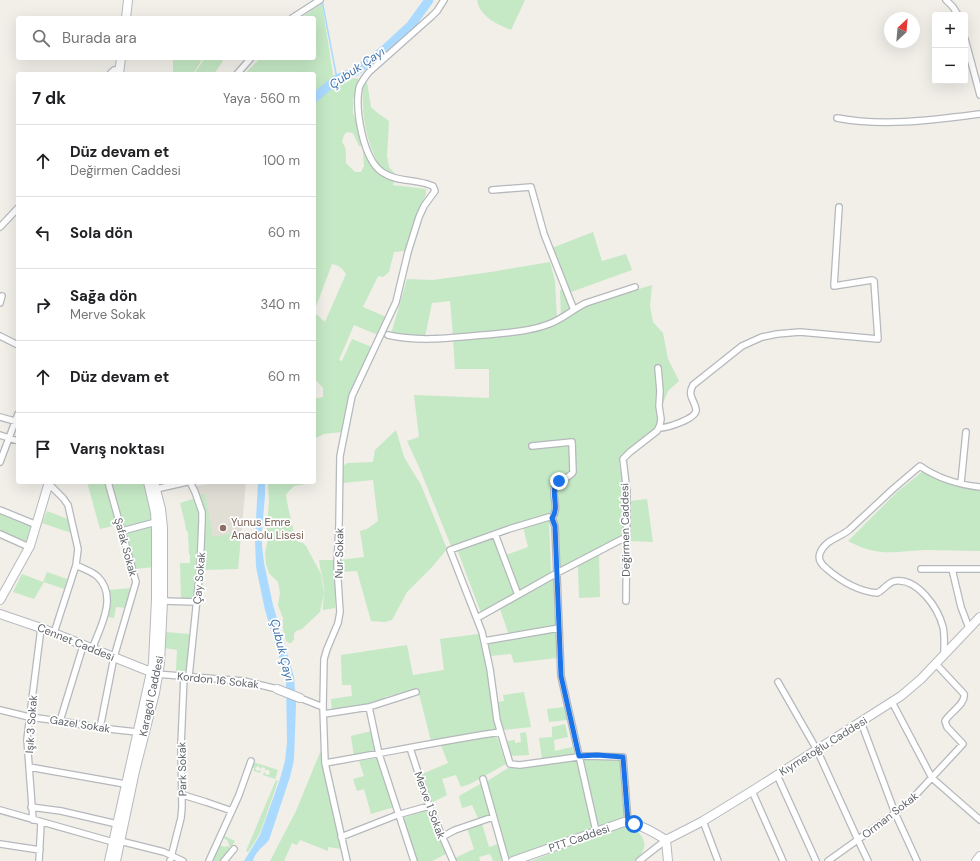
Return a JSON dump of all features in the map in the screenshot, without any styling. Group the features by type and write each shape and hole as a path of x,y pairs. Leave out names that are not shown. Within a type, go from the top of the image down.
{"main road":[{"path":"126,16 128,0"},
{"path":"119,72 121,60"},
{"path":"0,600 29,547 49,484"},
{"path":"109,861 116,842 117,824 137,732 155,673 156,522 148,484"},
{"name":"Karagöl Caddesi","path":"116,861 116,842 152,706 155,673 161,648 163,601 163,528 155,486"},
{"name":"Cennet Caddesi","path":"0,614 42,628 83,646 155,673"},
{"name":"Kıymetoğlu Caddesi","path":"666,840 752,791 892,702 921,679 980,617"},
{"path":"277,689 300,698"},
{"path":"628,822 666,840 668,861"},
{"name":"PTT Caddesi","path":"513,861 522,860 596,831 628,822"},
{"path":"976,861 980,856"}],"street":[{"name":"Nur Sokak","path":"347,861 325,763 322,680 324,659 338,623 340,612 337,565 340,518 340,462 343,438 352,396 396,302 408,252 419,216 424,206 434,194 433,186 425,183 394,178 378,169 368,152 361,131 358,109 360,88 363,80 369,72 437,12 444,0"},
{"path":"946,0 953,6 956,12"},
{"path":"295,16 318,1"},
{"path":"967,48 980,95"},
{"path":"239,72 249,60"},
{"path":"837,118 856,122 885,122 947,118 980,114"},
{"path":"492,190 531,187 544,234 574,310"},
{"path":"658,368 660,391 659,406 661,419 659,428 686,420 695,415 696,409 690,396 693,385 742,346 755,340 770,335 800,332 878,338 874,281 872,280 834,286 839,207"},
{"path":"0,227 16,210"},
{"path":"388,335 420,338 471,336 502,333 547,325 567,316 574,310 586,304 635,287"},
{"path":"0,336 16,344"},
{"path":"0,417 16,422"},
{"path":"0,462 16,424"},
{"name":"Değirmen Caddesi","path":"626,601 627,492 623,459 659,428"},
{"path":"961,483 966,432"},
{"path":"0,435 16,440"},
{"path":"532,446 572,442 573,472 569,477 557,483 555,486 556,511 552,518"},
{"path":"944,656 944,636 940,620 934,606 919,590 908,583 895,581 877,593 858,589 839,580 820,562 819,555 830,540 849,530 893,488 920,466 939,477 980,487"},
{"path":"50,484 63,498 68,506 78,549 76,565 54,633"},
{"name":"Şafak Sokak","path":"100,728 114,657 136,582 109,484"},
{"path":"155,486 172,484"},
{"name":"Çay Sokak","path":"187,676 197,602 202,516 196,492 190,484"},
{"path":"0,510 37,525"},
{"path":"552,518 549,517 450,550 477,618 484,642 500,732 510,764 520,765 579,756 597,755 623,757 628,822"},
{"path":"552,518 555,526 561,676 596,831"},
{"path":"122,531 156,522"},
{"path":"0,534 29,547"},
{"path":"495,534 518,595"},
{"path":"477,618 557,573 626,537"},
{"path":"76,565 98,577 105,587 107,594 105,614 92,649"},
{"path":"921,569 980,569"},
{"path":"952,569 961,607 969,628"},
{"path":"163,601 197,602"},
{"name":"Işık 3 Sokak","path":"33,820 27,739 42,628"},
{"path":"484,642 559,628"},
{"path":"60,721 83,646"},
{"name":"Orman Sokak","path":"828,861 911,800 963,744 946,727 945,721 965,699 964,694 936,664"},
{"name":"Kordon 16 Sokak","path":"155,673 244,681 277,689"},
{"name":"Park Sokak","path":"170,861 181,818 183,795 181,745 187,676"},
{"path":"778,682 817,750 868,861"},
{"path":"324,714 369,706 416,692"},
{"path":"300,698 323,707"},
{"path":"892,702 932,778 980,820"},
{"path":"369,706 379,754 414,861"},
{"name":"Gazel Sokak","path":"0,710 30,717 137,732"},
{"path":"861,722 895,813 917,861"},
{"path":"325,763 500,732"},
{"name":"Merve 1 Sokak","path":"410,748 429,806 452,861"},
{"path":"209,861 232,811 251,761"},
{"path":"29,767 125,784"},
{"path":"777,775 816,861"},
{"path":"483,779 506,861"},
{"path":"752,791 782,861"},
{"path":"183,795 232,811"},
{"path":"341,837 398,814 429,806"},
{"path":"32,807 61,811 117,824"},
{"path":"0,810 41,823 171,855 184,861"},
{"path":"442,837 455,830 493,817"},
{"path":"703,820 718,861"},
{"path":"39,861 41,823"},
{"path":"639,861 666,840"},
{"path":"0,844 40,850"},
{"path":"224,861 234,849"}],"shaded area":[{"name":"Yunus Emre Anadolu Lisesi","path":"208,484 246,484 238,569 203,556 205,518 196,486"}],"green space":[{"path":"477,0 525,0 511,30 485,15"},
{"path":"322,3 333,75 344,83 349,80 359,79 353,100 353,113 365,145 359,146 353,133 347,132 344,135 342,142 346,150 346,163 355,172 361,172 364,166 363,151 366,150 375,169 384,175 373,153 366,132 363,109 363,85 367,82 371,107 389,121 387,156 389,167 395,174 393,185 426,189 426,194 407,248 404,251 394,252 389,272 383,277 378,276 363,307 386,317 378,335 354,325 339,360 342,361 352,339 372,347 349,398 342,432 324,434 316,438 316,399 323,397 323,388 316,380 316,314 325,322 346,274 340,267 332,264 316,307 316,72 247,72 258,60 316,60 316,16 304,16"},
{"path":"173,60 202,60 194,72 173,72"},
{"path":"204,60 223,61 215,72 195,72"},
{"path":"593,232 602,261 626,254 632,270 571,292 576,306 561,317 560,291 564,286 552,248"},
{"path":"550,262 555,281 557,319 532,327 453,336 450,301 432,303 425,337 411,337 391,334 407,279 433,280"},
{"path":"652,285 650,306 653,322 663,333 668,359 679,381 668,391 661,408 657,427 627,453 619,463 626,511 623,537 558,570 553,515 551,514 451,546 407,441 419,437 414,395 489,398 489,369 455,369 453,338 549,326 581,307"},
{"path":"396,430 404,457 421,485 447,549 433,566 407,592 392,620 385,622 371,621 357,571 339,572 340,560 364,557 360,531 367,529 378,521 373,480 343,483 342,466 348,463 373,462 375,450"},
{"path":"923,471 980,489 980,551 927,550 878,552 869,550 848,541 897,492"},
{"path":"88,484 106,484 117,525 100,529"},
{"path":"110,484 144,484 151,508 152,521 123,529"},
{"path":"268,484 305,484 294,486 288,492 286,495 288,507 295,537 298,542 303,543 306,546 321,574 324,593 320,612 302,629 296,631 294,634 294,640 291,643 286,641 283,629 283,618 278,605 280,593 278,582 269,573 266,564 265,553 268,540 267,528 269,500"},
{"path":"205,494 213,537 241,532 238,569 202,570 205,518 199,495"},
{"path":"193,499 197,507 199,518 193,599 181,598 180,563 190,563 190,555 188,532 186,530 180,503"},
{"path":"647,499 653,542 629,541 630,501"},
{"path":"47,511 70,520 74,534 42,523"},
{"path":"0,513 32,527 26,543 0,532"},
{"path":"549,519 551,573 519,593 506,555 528,547 523,527"},
{"path":"154,525 154,567 135,569 125,532"},
{"path":"494,537 516,593 481,613 457,549"},
{"path":"599,555 600,597 579,598 578,566"},
{"path":"319,560 334,560 335,608 323,610 324,588"},
{"path":"47,572 67,579 64,589 44,582 34,599 13,592 22,574 43,582"},
{"path":"555,577 557,627 509,635 500,609"},
{"path":"132,588 127,608 116,607 114,618 108,617 110,599 108,590"},
{"path":"557,630 557,658 514,663 511,654 491,656 488,643"},
{"path":"165,632 189,634 188,672 176,671 177,650 164,648"},
{"path":"478,634 482,641 497,730 431,741 418,690 385,697 386,701 332,712 331,699 352,696 351,685 342,685 341,655 407,645 413,675 444,670 440,639"},
{"path":"524,692 531,727 503,730 497,702 504,701 503,695"},
{"path":"564,707 567,720 549,722 547,709"},
{"path":"565,724 568,737 554,740 555,751 572,747 574,755 542,759 539,738 552,737 552,727"},
{"path":"371,731 376,752 354,757 351,736"},
{"path":"526,732 529,755 510,756 507,741 515,740 515,743 521,742 520,733"},
{"path":"496,734 506,764 470,784 461,787 456,775 442,779 447,795 431,803 422,774 448,763 440,743"},
{"path":"321,750 323,770 341,849 328,847 328,851 300,840 297,845 292,843 284,861 270,861 296,811"},
{"path":"377,758 394,807 371,814 364,789 357,791 353,779 364,776 359,761"},
{"path":"582,758 620,759 626,818 598,827"},
{"path":"576,759 593,826 592,829 509,859 486,782 508,768 518,768"},
{"path":"253,762 278,770 275,779 263,775 264,772 267,775 270,774 269,770 265,770 265,768 262,767 261,769 258,766 255,768 257,771 261,770 260,773 254,771 254,768 251,767"},
{"path":"276,780 278,781 261,830 248,852 246,851"},
{"path":"482,783 492,815 479,820 472,805 462,808 459,796"},
{"path":"427,810 430,813 446,854 432,861 417,861 403,818"},
{"path":"482,824 489,847 498,844 503,861 493,861 490,854 479,857 480,861 456,861 455,858 474,849 467,828"},
{"path":"622,826 635,829 643,839 644,848 640,856 634,861 531,861"},
{"path":"223,835 235,841 230,847 227,840 223,838 220,845 224,847 228,846 230,848 222,861 211,861"}],"water":[{"path":"334,76 339,81 316,100 316,91"},
{"path":"258,484 265,484 262,546 273,605 294,677 296,704 294,760 290,777 269,840 257,852 253,861 244,861 260,835 280,779 285,761 287,742 286,680 265,610 256,567 255,538"}],"waterway":[{"path":"322,0 337,79"},
{"name":"Çubuk Çayı","path":"316,96 337,79 356,71 385,49 411,25 429,0"}],"place":[{"name":"Yunus Emre Anadolu Lisesi","path":"223,528"}],"route":[{"path":"559,481 554,488 556,511 552,518 555,526 559,654 563,686 579,756 597,755 623,757 628,822 634,824"}]}
